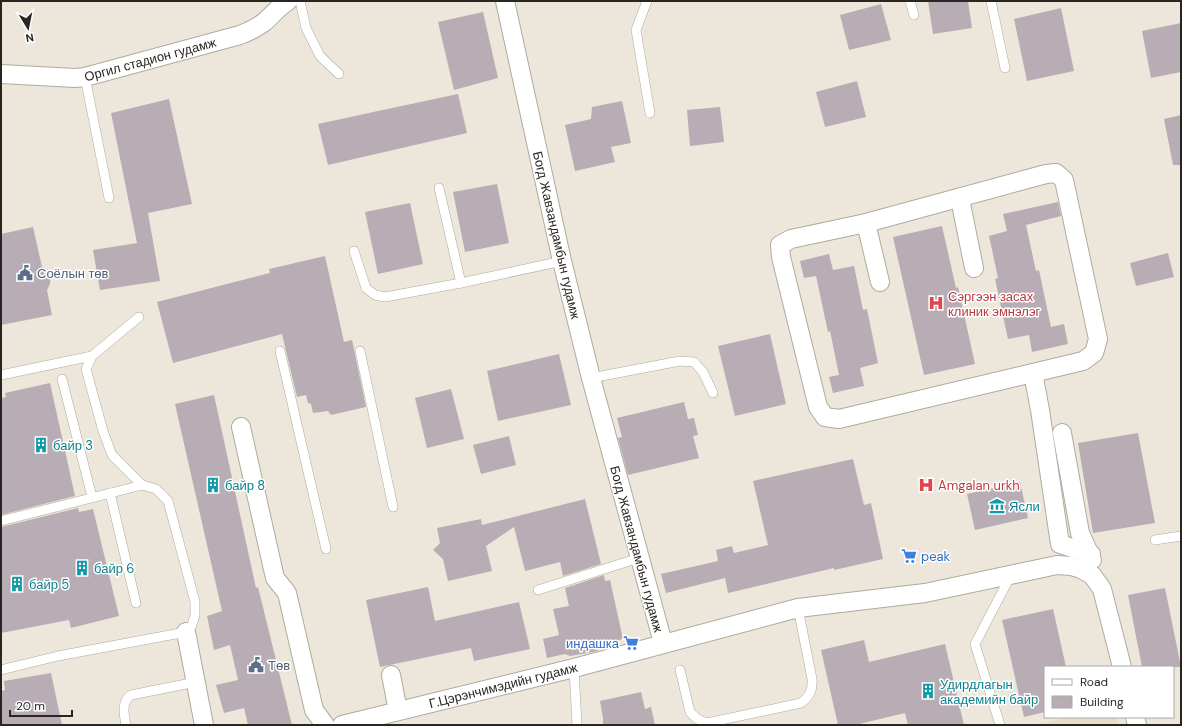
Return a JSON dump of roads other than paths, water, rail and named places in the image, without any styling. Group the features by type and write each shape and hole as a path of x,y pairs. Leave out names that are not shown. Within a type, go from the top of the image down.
{"street":[{"name":"Оргил стадион гудамж","path":"1,74 74,78 85,77 240,35 252,30 264,22 288,1"},
{"name":"Богд Жавзандамбын гудамж","path":"505,1 562,261 591,378 663,643 798,608 926,593 1057,565 1071,566 1081,569 1092,575 1102,589 1122,666"},
{"path":"1046,174 1056,174 1064,180 1098,339 1094,353 1083,361 1033,373 839,419 825,417 818,407 781,257 780,245 791,239 866,223 960,199 1046,174"},
{"path":"960,199 974,268"},
{"path":"866,223 880,282"},
{"path":"1033,373 1060,544 1091,554"},
{"path":"241,427 275,578 287,593 314,710 325,725"},
{"path":"1062,433 1080,533 1091,554 1102,589"},
{"path":"186,632 204,725"},
{"name":"Г.Цэрэнчимэдийн гудамж","path":"342,725 574,668 663,643"},
{"path":"391,675 398,711"}],"lane":[{"path":"300,1 306,28 320,56 339,74"},
{"path":"647,1 636,30 650,113"},
{"path":"910,1 914,15"},
{"path":"990,1 1005,68"},
{"path":"85,77 109,198"},
{"path":"438,188 460,283"},
{"path":"354,251 366,288 375,295 385,297 460,283 562,261"},
{"path":"1,670 58,656 186,632 192,625 195,615 195,602 168,501 156,489 142,485 112,455 105,437 86,369 92,356 139,317"},
{"path":"280,350 326,548"},
{"path":"360,352 393,507"},
{"path":"1,375 92,356"},
{"path":"591,378 680,361 694,362 704,372 713,393"},
{"path":"62,379 92,497"},
{"path":"1,521 142,485"},
{"path":"110,493 136,603"},
{"path":"1155,540 1181,536"},
{"path":"538,590 639,558"},
{"path":"1000,725 975,644 1011,575"},
{"path":"680,670 690,712 700,721 707,723 801,703 807,698 812,686 798,608"},
{"path":"574,668 577,725"},
{"path":"126,725 124,703 126,698 131,695 196,682"}],"place":[{"name":"Соёлын төв","path":"25,273"},
{"name":"Сэргээн засах клиник эмнэлэг","path":"936,303"},
{"name":"байр 3","path":"41,445"},
{"name":"байр 8","path":"213,485"},
{"name":"Amgalan urkh","path":"926,485"},
{"name":"Ясли","path":"997,506"},
{"name":"peak","path":"909,556"},
{"name":"байр 6","path":"82,568"},
{"name":"байр 5","path":"17,584"},
{"name":"индашка","path":"631,643"},
{"name":"Төв","path":"256,665"},
{"name":"Удирдлагын академийн байр","path":"928,691"}]}
